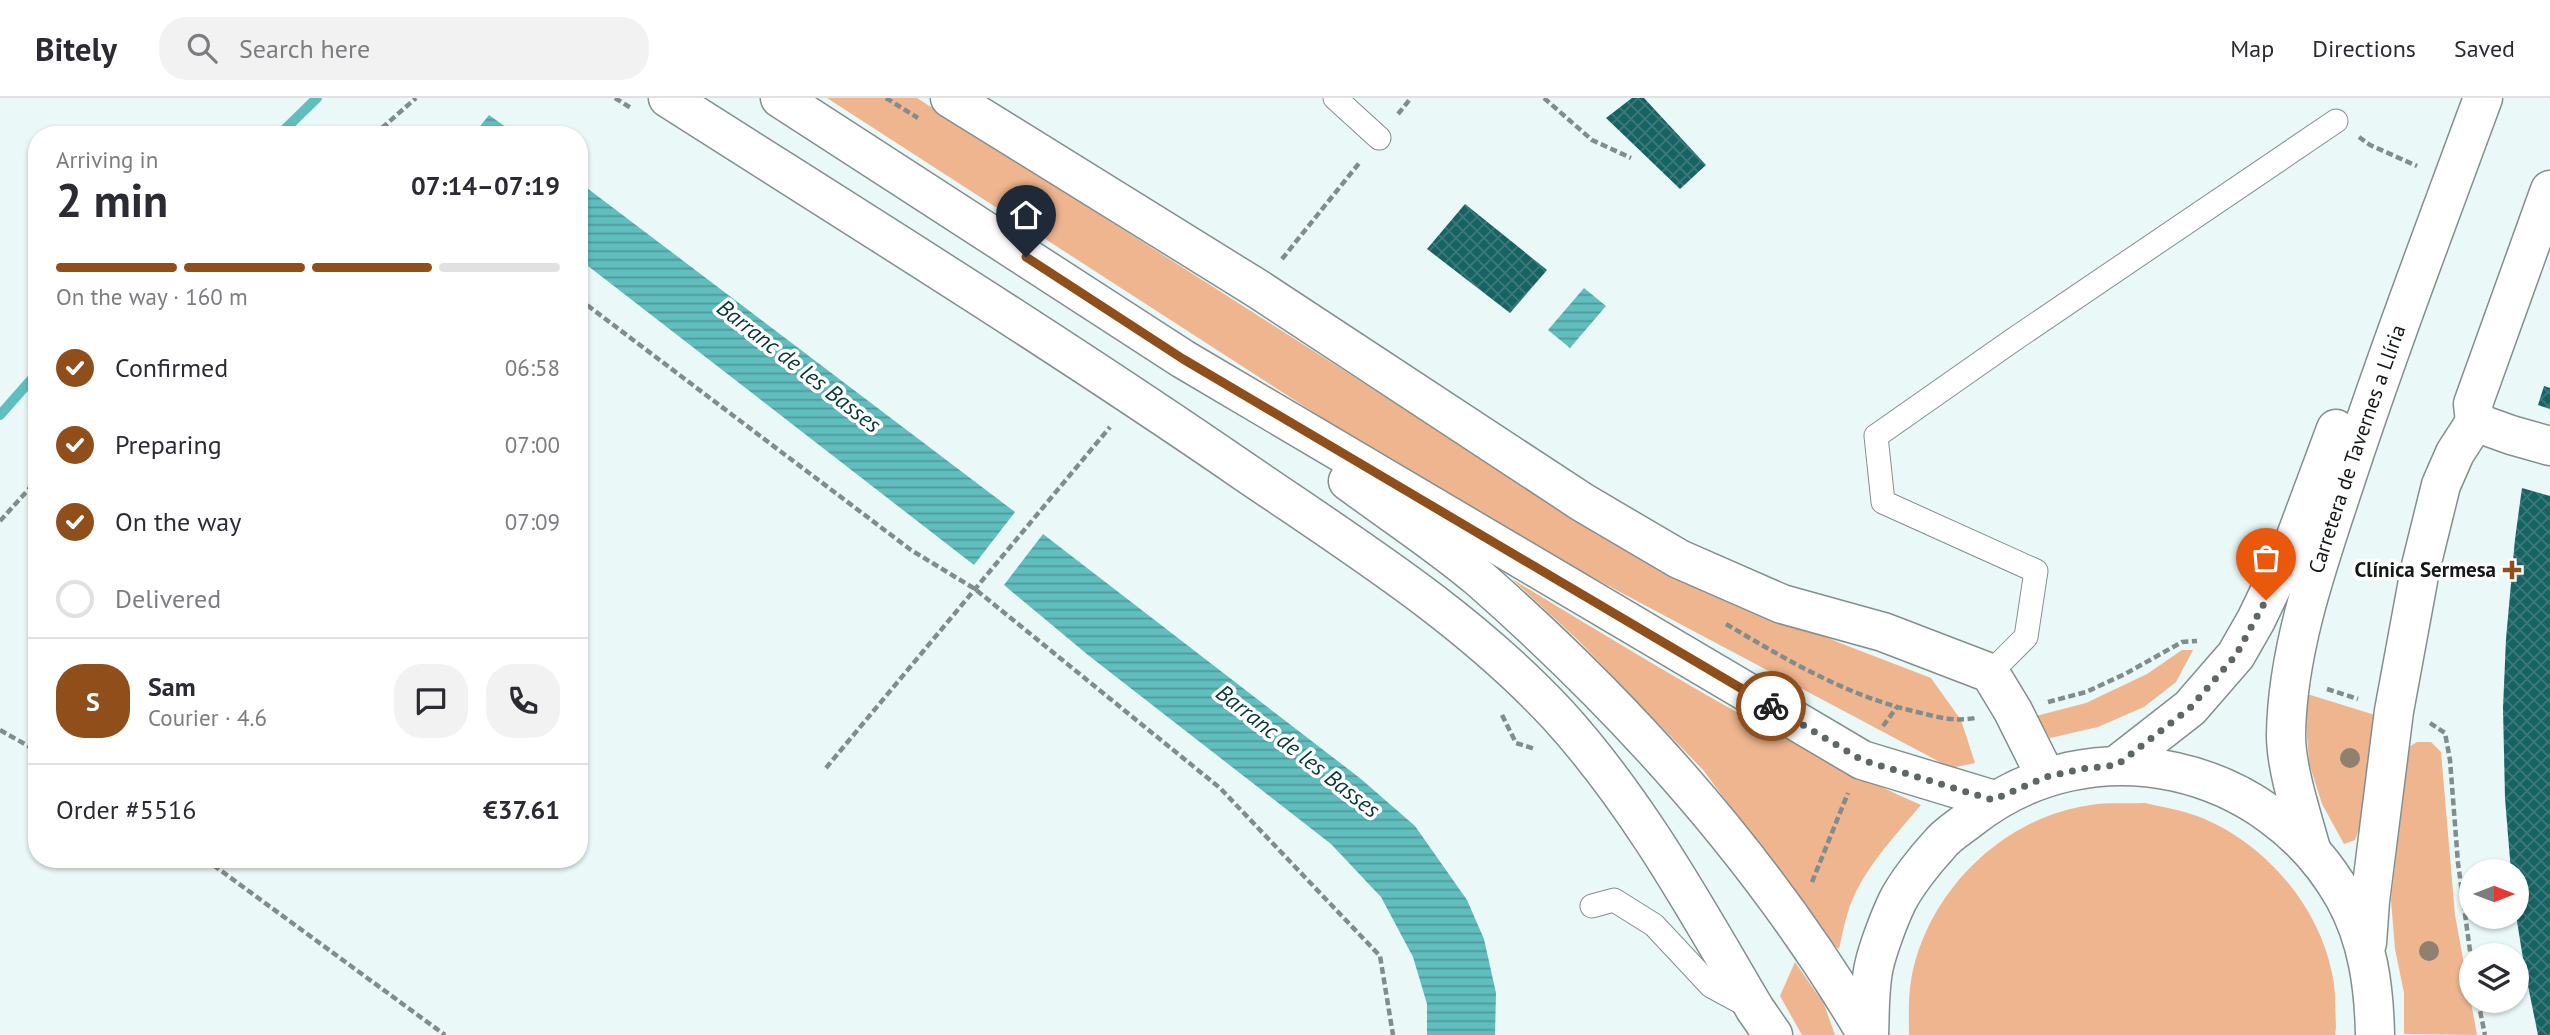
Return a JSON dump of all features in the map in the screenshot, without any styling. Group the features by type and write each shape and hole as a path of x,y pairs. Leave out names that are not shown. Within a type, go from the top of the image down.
{"main road":[{"path":"779,98 1183,359 1862,760 1993,800"},
{"name":"Carretera de Tavernes a Llíria","path":"2117,765 2190,708 2236,655 2256,620 2295,539 2431,172 2455,98"},
{"name":"Carretera de Tavernes a Llíria","path":"2311,849 2295,790 2286,738 2290,677 2322,554 2369,409 2483,98"},
{"path":"952,99 1258,289 1582,502 1679,559 1782,604 1883,632 1990,673 2013,711 2046,777"},
{"path":"653,105 1140,400 1419,591 1471,632 1561,718 1619,789 1654,839 1764,1022"},
{"path":"2367,952 2370,901 2394,711 2420,570 2441,485 2455,453 2475,422 2473,404 2550,190"},
{"path":"1183,359 1478,578 1571,663 1652,745 1797,924 1868,1035"},
{"path":"2475,422 2550,446"},
{"path":"1868,1035 1874,967 1898,901 1939,844 1993,800 2046,777 2117,765 2165,770 2222,786 2255,803 2284,824 2311,849 2344,898 2367,952 2375,995 2375,1035"}],"lane":[{"path":"1335,98 1379,138"},
{"path":"1990,673 2025,638 2036,571 1883,502 1876,436 2024,332 2336,121"},
{"path":"1592,906 1614,900 1654,925 1711,986 1764,1022"}],"path":[{"path":"385,125 416,98"},
{"path":"615,98 653,105"},
{"path":"1258,289 1411,98"},
{"path":"1544,98 1592,140 1631,158"},
{"path":"2336,121 2370,145 2431,172"},
{"path":"588,306 911,550 975,589 1220,788 1380,956 1393,1035"},
{"path":"827,768 1118,417 1140,400"},
{"path":"0,521 28,490"},
{"path":"1797,924 1862,760 1869,745 1897,707 1956,722 2087,692 2182,642 2194,640 2236,655"},
{"path":"2290,677 2435,725 2445,733 2469,943"},
{"path":"1496,705 1516,743 1539,750"},
{"path":"0,730 28,746"},
{"path":"217,868 444,1035"},
{"path":"2481,1013 2485,1035"}],"shaded area":[{"path":"827,98 917,98 1641,557 1840,643 1931,678 1961,720 1975,763 1951,768 1460,507"},
{"path":"1512,579 1764,727 1921,805 1879,855 1861,883 1848,912 1839,949 1829,942 1704,771 1579,641"},
{"path":"2182,650 2193,650 2176,682 2144,707 2098,727 2050,738 2036,716 2086,703 2147,674"},
{"path":"2304,693 2375,715 2360,827 2355,840 2344,844 2322,804 2309,763"},
{"path":"2417,742 2431,742 2441,752 2455,915 2460,943 2459,1013 2473,1013 2477,1035 2404,1034 2404,993 2395,949 2391,900 2409,747"},
{"path":"2145,803 2191,814 2221,827 2265,858 2284,878 2301,900 2325,947 2334,986 2335,1035 1909,1035 1910,988 1919,949 1933,918 1951,890 1973,864 2027,825 2058,812 2098,804"},
{"path":"1795,962 1824,1004 1835,1035 1802,1035 1780,996"}],"water":[{"path":"489,115 504,126 480,126"},
{"name":"Barranc de les Basses","path":"588,189 1015,512 974,565 588,266"},
{"path":"1584,288 1606,306 1570,348 1548,330"},
{"name":"Barranc de les Basses","path":"1043,534 1361,779 1415,826 1467,900 1484,939 1496,993 1495,1035 1427,1035 1427,1004 1413,957 1381,897 1331,844 1088,655 1004,585"}],"building":[{"path":"1632,98 1644,98 1706,165 1680,189 1606,118"},
{"path":"1465,204 1547,270 1510,313 1427,249"},
{"path":"2544,386 2550,388 2550,409 2538,405"},
{"path":"2522,488 2550,496 2550,1035 2538,1035 2529,991 2529,943 2520,943 2518,929 2529,929 2529,859 2510,859 2505,798 2503,708 2515,539"}],"waterway":[{"path":"288,126 317,98"},
{"path":"0,415 28,383"}],"way so far":[{"path":"1771,706 1862,760 1993,800 2046,777 2117,765 2190,708 2236,655 2266,600"}],"place":[{"name":"Clínica Sermesa","path":"2512,570"}],"route":[{"path":"1026,257 1183,359 1771,706"}]}
